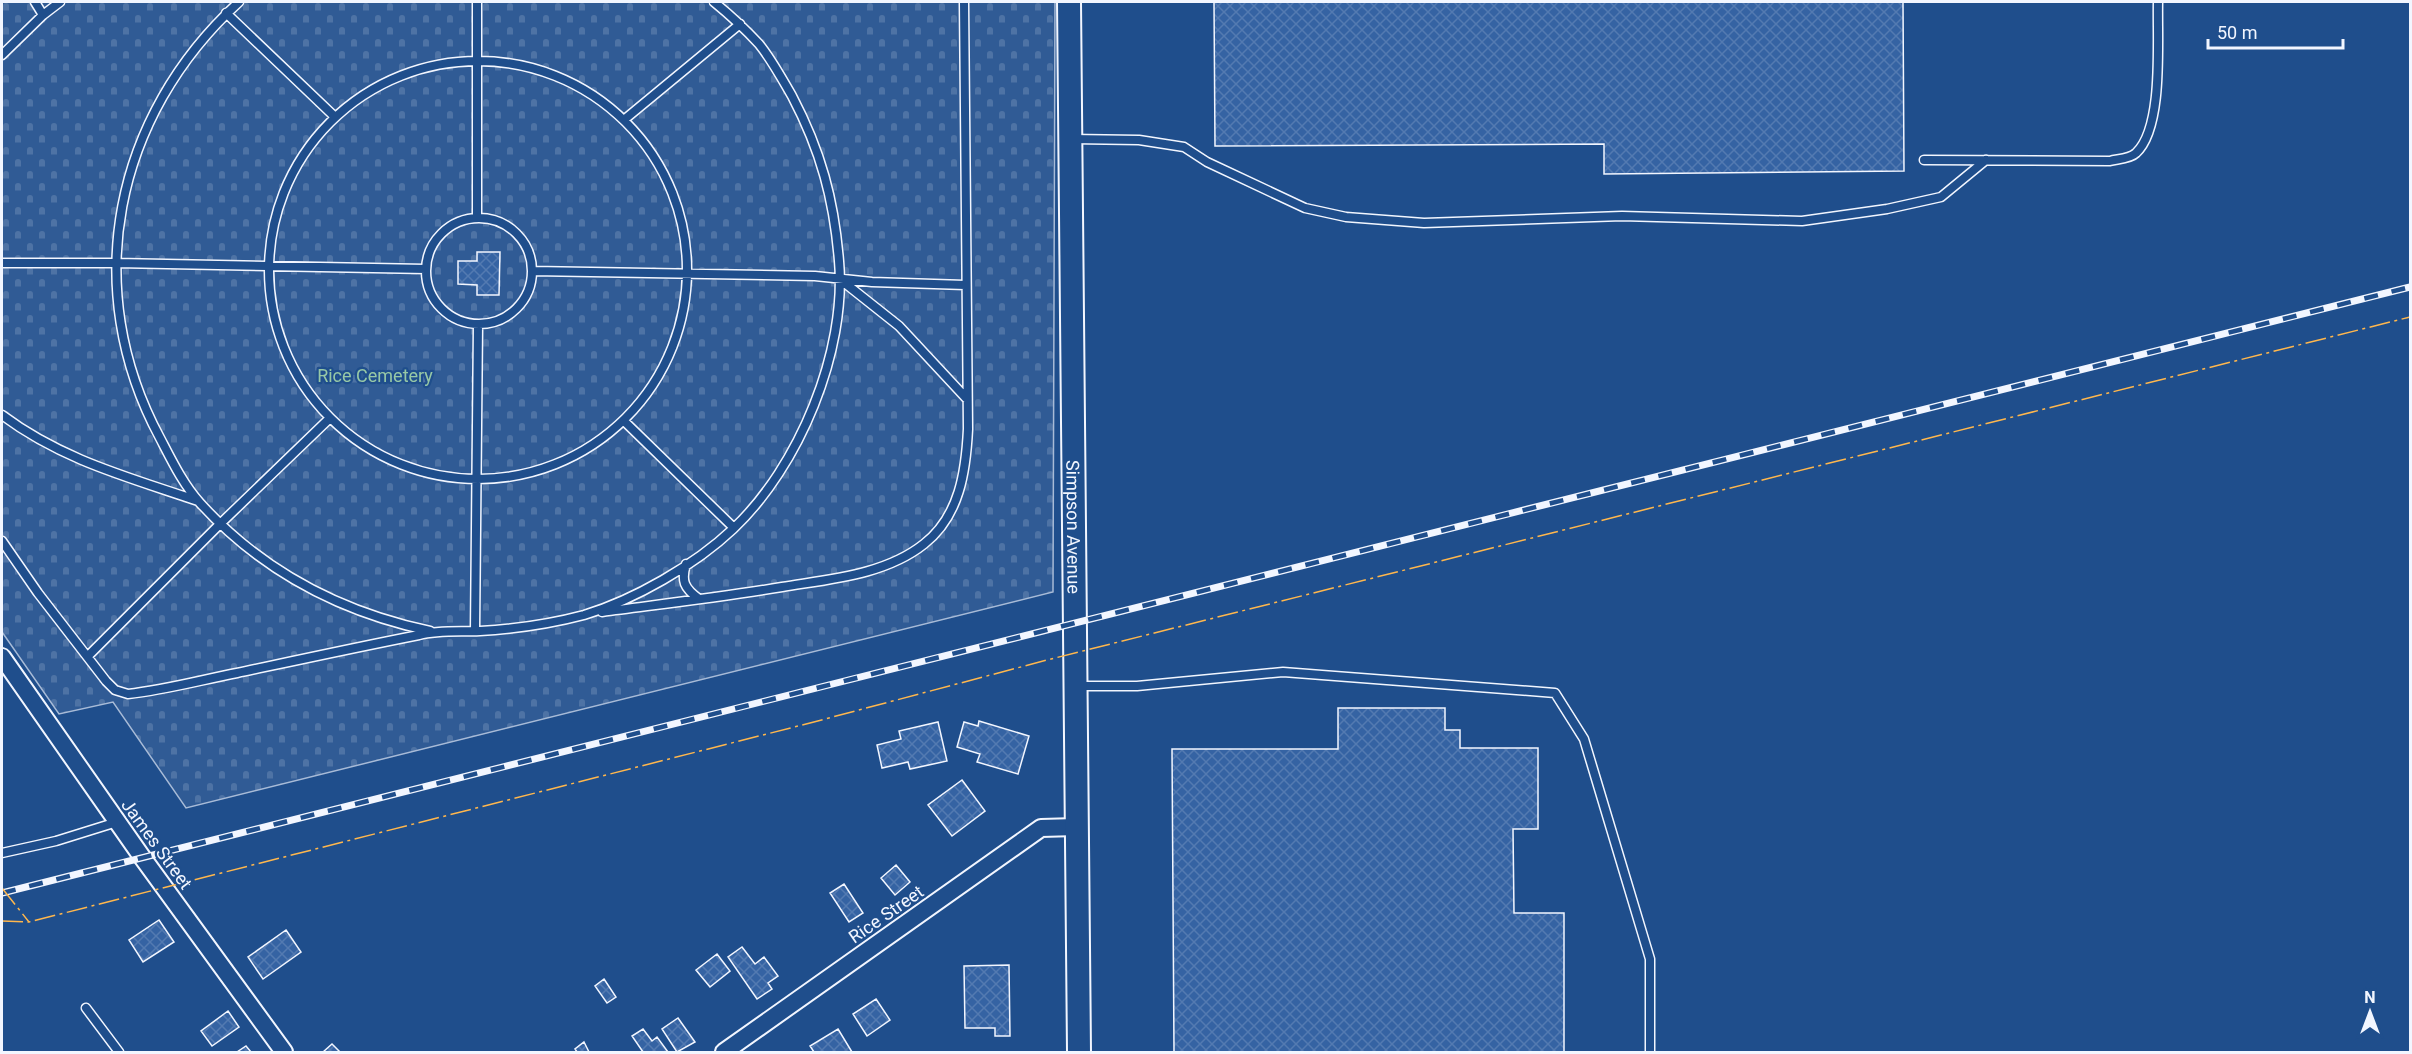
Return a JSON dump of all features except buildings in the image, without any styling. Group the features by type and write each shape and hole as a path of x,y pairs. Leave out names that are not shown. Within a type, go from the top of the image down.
{"street":[{"name":"Simpson Avenue","path":"1069,2 1079,1053"},
{"name":"James Street","path":"2,657 117,822 284,1053"},
{"name":"Rice Street","path":"724,1053 1041,828 1076,827"}],"lane":[{"path":"35,2 43,15"},
{"path":"2,55 43,15 60,2"},
{"path":"239,2 226,13 189,56 165,92 148,125 132,165 120,209 116,262 124,344 134,384 184,482 220,524 255,553 317,594 395,623 433,632"},
{"path":"477,2 477,218"},
{"path":"584,614 638,593 686,564 734,528 787,461 816,400 827,370 836,329 841,280 831,192 819,153 783,81 761,47 740,24 714,2"},
{"path":"2,541 38,593 106,681 115,690 128,694 433,632 510,629 584,614 856,575 897,560 925,544 946,520 958,497 966,467 964,2"},
{"path":"1924,160 2110,161 2134,155 2149,137 2155,109 2158,2"},
{"path":"226,13 334,117"},
{"path":"625,119 740,24"},
{"path":"477,59 522,64 553,74 604,101 625,119 651,151 680,209 686,274 683,310 666,366 645,397 624,421 597,443 548,469 476,480 453,478 398,465 352,438 330,418 304,384 277,327 268,266 274,225 286,190 299,163 334,117 375,86 410,70 440,62 477,59"},
{"path":"1070,139 1139,140 1184,147 1207,162 1305,208 1346,217 1424,223 1622,216 1802,221 1887,209 1941,197 1986,160"},
{"path":"477,218 494,220 510,227 522,239 530,254 533,271 530,288 522,303 510,314 495,322 478,324 454,317 435,301 428,286 426,269 428,256 441,233 452,225 477,218"},
{"path":"2,262 116,262 426,269"},
{"path":"533,271 815,276 841,280 966,285"},
{"path":"841,280 899,326 966,398"},
{"path":"475,631 478,324"},
{"path":"2,415 52,447 87,464 199,501"},
{"path":"88,656 330,418"},
{"path":"624,421 734,528"},
{"path":"686,564 683,582 688,591 699,599"},
{"path":"1075,686 1137,686 1283,672 1555,693 1584,739 1650,958 1650,1053"},
{"path":"2,853 56,841 117,822"},
{"path":"86,1008 119,1053"}],"green space":[{"name":"Rice Cemetery","path":"2,2 1055,2 1053,592 186,808 113,702 59,714 2,632"}],"railway":[{"path":"2,893 2410,287"}],"power":[{"path":"2,921 29,922 810,723 1047,660 2410,317"},
{"path":"2,888 29,922"}]}
